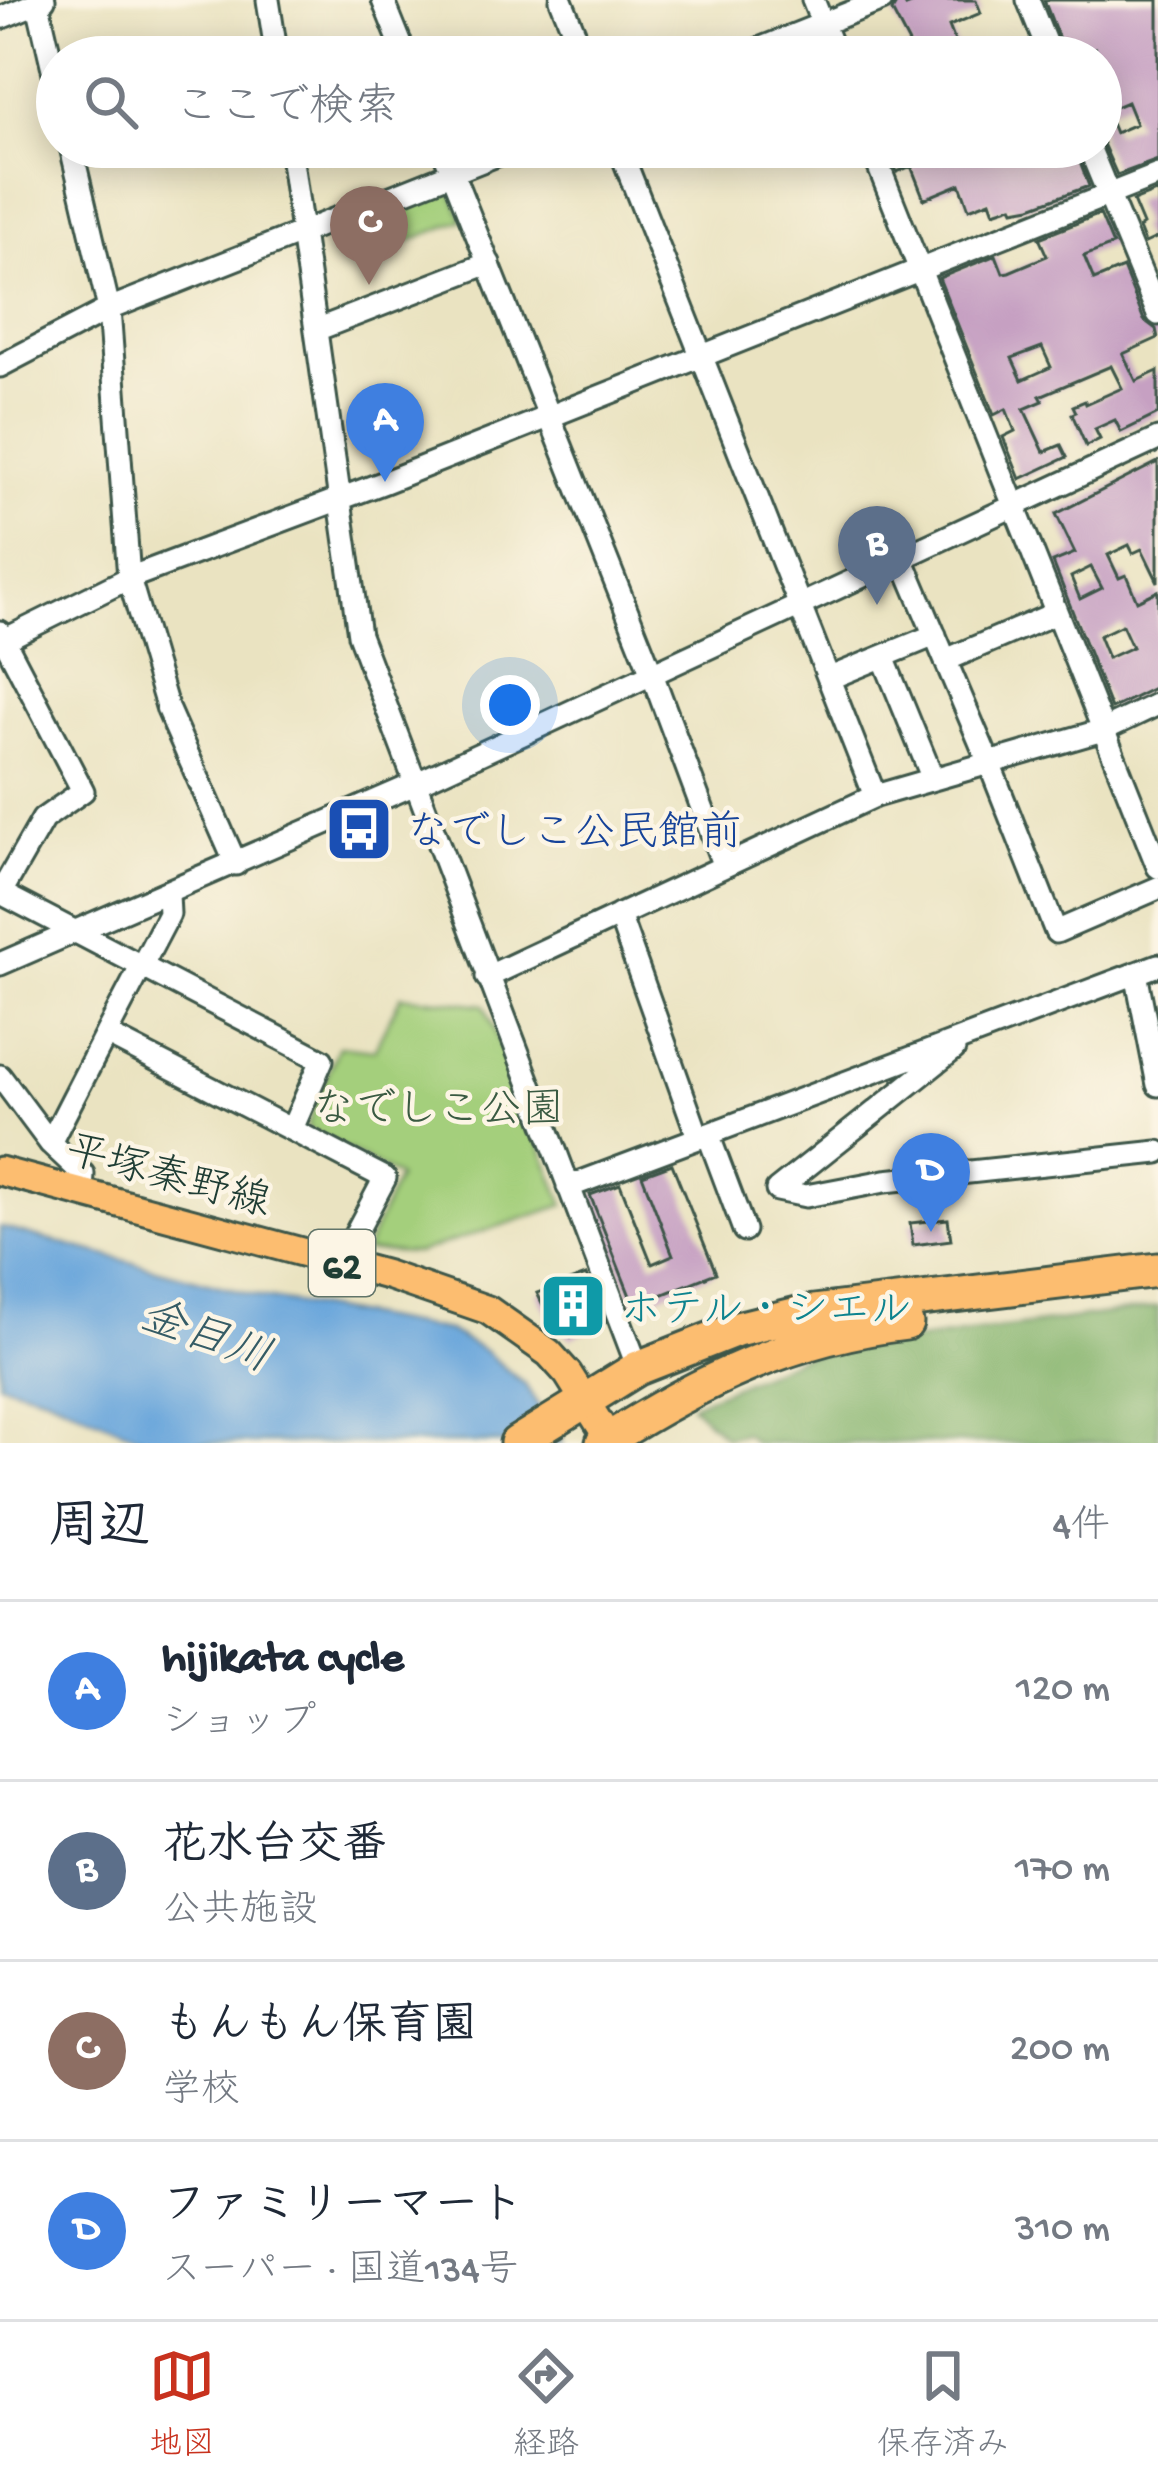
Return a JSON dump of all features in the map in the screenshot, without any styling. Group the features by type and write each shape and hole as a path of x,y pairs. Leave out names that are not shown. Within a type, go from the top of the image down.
{"highway":[{"path":"517,1443 638,1368 697,1342 798,1314 1158,1270"},
{"path":"606,1441 713,1379 802,1342 886,1325 1158,1292"}],"main road":[{"name":"平塚秦野線","path":"0,1171 340,1263 488,1310 549,1353 572,1407 606,1441"}],"street":[{"path":"268,0 274,36"},
{"path":"383,0 398,36"},
{"path":"561,0 576,36"},
{"path":"813,0 828,36"},
{"path":"791,36 881,0"},
{"path":"1028,0 1043,36"},
{"path":"0,18 40,1 47,36"},
{"path":"76,168 109,309 129,578 168,710 236,865"},
{"path":"293,168 358,635 638,1368"},
{"path":"450,168 723,864"},
{"path":"0,366 109,309 464,168"},
{"path":"628,168 875,796"},
{"path":"880,168 1158,867"},
{"path":"1097,168 1158,314"},
{"path":"292,1129 322,1060 0,894 43,819 83,791 1,638 129,578 1158,175"},
{"path":"316,330 489,263"},
{"path":"0,964 415,784 1158,439"},
{"path":"902,558 1055,932 1158,888"},
{"path":"946,659 1056,613"},
{"path":"830,677 935,634"},
{"path":"883,657 933,779"},
{"path":"487,976 875,796 1103,730 1158,704"},
{"path":"50,1143 169,914 168,894"},
{"path":"619,915 744,1230"},
{"path":"568,1187 1158,964"},
{"path":"1136,974 1158,1085"},
{"path":"106,1034 385,1178 340,1263"},
{"path":"969,1038 777,1190 806,1196 885,1181 1158,1152"},
{"path":"0,1076 50,1143 83,1174 82,1193"}],"green space":[{"path":"447,180 463,220 356,261 343,220"},
{"name":"なでしこ公園","path":"401,996 484,1005 564,1205 417,1253 365,1251 398,1177 307,1127 339,1046 374,1050"},
{"path":"1158,1307 1158,1443 755,1443 744,1433 726,1438 691,1405 803,1356"}],"water":[{"name":"金目川","path":"0,1227 260,1297 448,1331 486,1352 525,1385 562,1443 154,1443 46,1396 0,1383"}],"building":[{"path":"903,0 906,6 921,0 976,0 981,13 949,26 953,36 905,36 892,11"},
{"path":"1044,0 1158,0 1158,160 1117,175 1114,168 1122,168 1122,130 1136,124 1127,102 1122,104 1122,36 1058,36"},
{"path":"912,168 1082,168 1089,186 1031,207 994,212 990,201 969,209 960,184 924,199"},
{"path":"1158,191 1158,237 1145,243 1133,201"},
{"path":"1100,214 1113,245 1084,256 1094,280 1123,268 1144,320 1156,329 1158,338 1123,354 1136,381 1158,371 1158,414 1121,432 1115,420 1095,429 1100,439 1086,446 1073,406 1122,388 1111,366 1040,396 1043,401 1024,409 1044,452 1061,445 1067,457 1020,479 1003,437 1015,431 1006,409 994,415 939,278 996,255 1003,273 1009,272 1047,256 1039,238","holes":["1042,347 1051,367 1022,380 1012,358"]},
{"path":"1158,462 1158,582 1142,549 1133,553 1129,545 1108,555 1119,578 1126,575 1137,601 1158,591 1158,686 1111,709 1053,562 1075,553 1056,514","holes":["1091,567 1102,588 1080,599 1071,577","1122,625 1132,647 1108,658 1099,636"]},
{"path":"672,1164 716,1273 634,1306 590,1195 620,1184 652,1264 673,1255 642,1175"},
{"path":"948,1219 951,1240 913,1245 910,1223"},
{"name":"ホテル・シエル","path":"586,1275 605,1323 571,1338 550,1319 537,1293"}],"place":[{"name":"もんもん保育園","path":"369,285"},
{"name":"hijikata cycle","path":"385,482"},
{"name":"花水台交番","path":"877,605"},
{"name":"なでしこ公民館前","path":"359,829"},
{"name":"ファミリーマート","path":"931,1232"},
{"name":"ホテル・シエル","path":"573,1306"}]}
